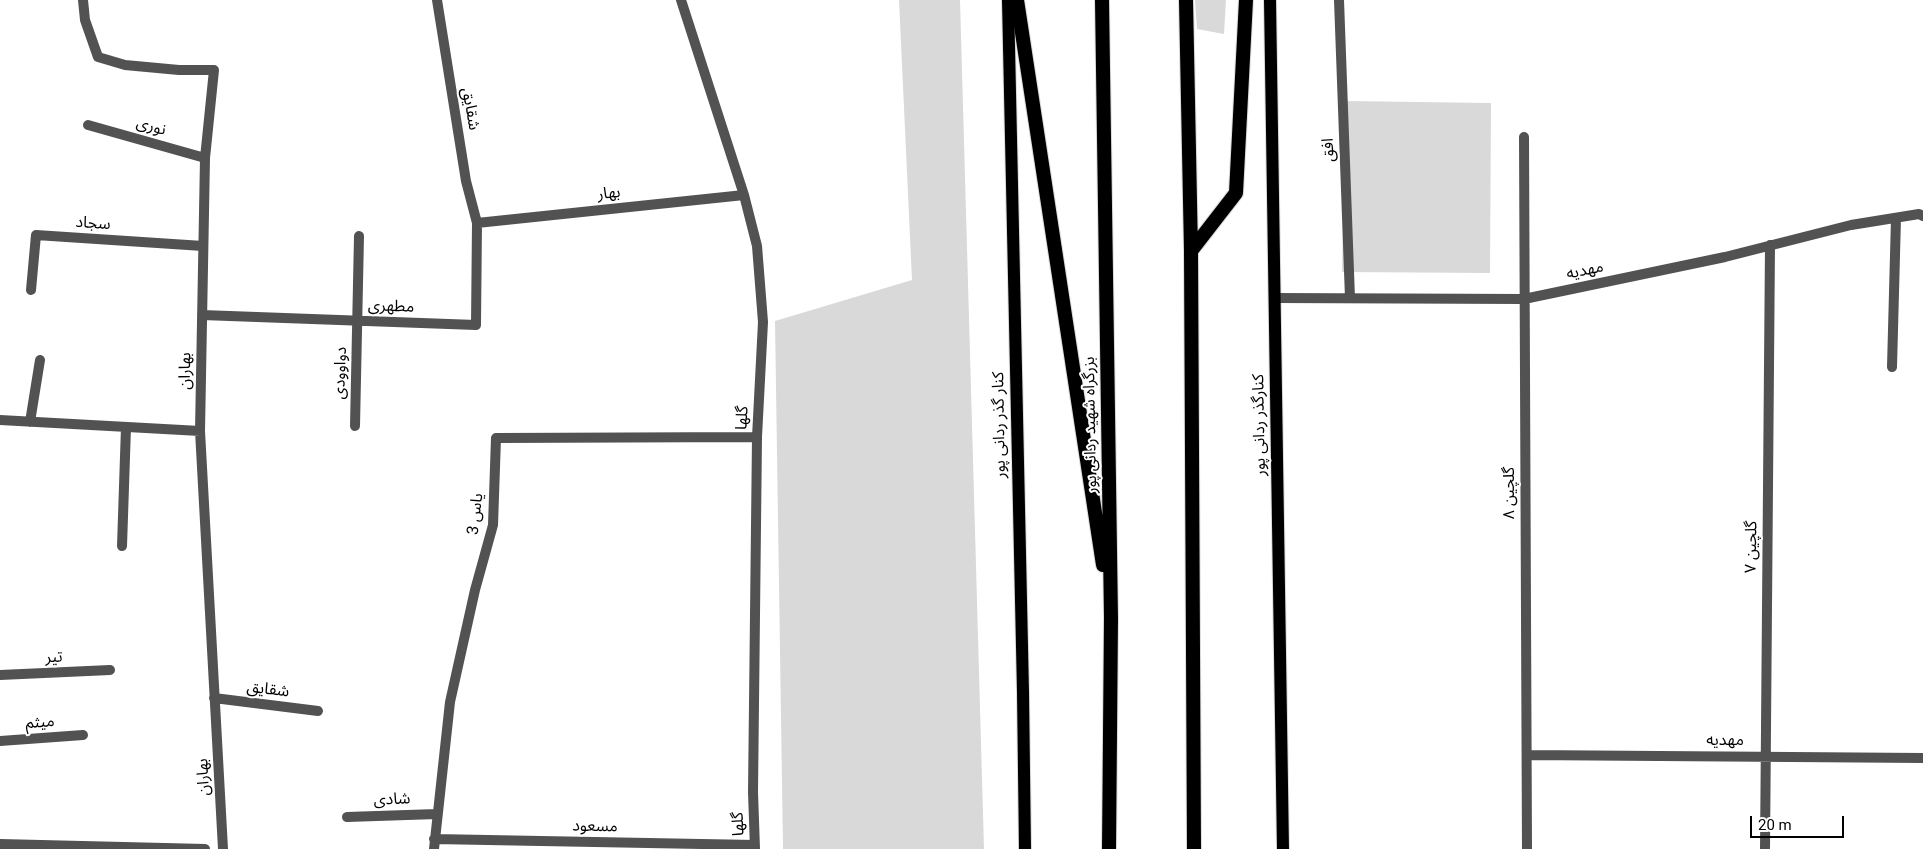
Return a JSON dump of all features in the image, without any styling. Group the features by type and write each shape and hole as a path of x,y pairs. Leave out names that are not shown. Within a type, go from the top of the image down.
{"highway":[{"path":"1017,0 1111,618"},
{"name":"بزرگراه شهید ردانی پور","path":"1102,0 1111,618 1108,849"},
{"path":"1186,0 1191,252 1194,849"},
{"path":"1191,252 1236,193 1246,0"}],"main road":[{"name":"کنار گذر ردانی پور","path":"1008,0 1025,849"},
{"name":"کنارگذر ردانی پور","path":"1270,0 1283,849"}],"street":[{"name":"بهاران","path":"83,0 85,20 98,57 125,66 179,70 214,70 205,158 200,431 223,849"},
{"name":"شقایق","path":"437,0 466,181 477,223"},
{"name":"گلها","path":"681,0 744,195 757,246 763,322 757,437 753,792 755,847"},
{"name":"افق","path":"1339,0 1350,298"},
{"name":"نوری","path":"88,125 205,158"},
{"name":"گلچین ۸","path":"1524,137 1527,849"},
{"name":"بهار","path":"477,223 744,195"},
{"name":"مهدیه","path":"1275,298 1524,299 1725,257 1851,224 1919,214 1923,216"},
{"path":"1892,367 1896,218"},
{"name":"مطهری","path":"202,315 476,324 477,223"},
{"name":"سجاد","path":"31,290 36,235 204,246"},
{"name":"دواوودی","path":"355,426 359,236"},
{"name":"گلچین ۷","path":"1765,849 1764,756 1770,245"},
{"path":"30,422 40,360"},
{"path":"0,420 200,431"},
{"path":"122,546 126,427"},
{"name":"یاس 3","path":"434,844 450,702 475,590 493,525 496,438 757,437"},
{"name":"تیر","path":"0,675 110,670"},
{"name":"شقایق","path":"214,698 318,711"},
{"name":"میثم","path":"0,740 83,735"},
{"name":"مهدیه","path":"1527,755 1923,758"},
{"name":"شادی","path":"348,817 437,814"},
{"path":"0,844 205,849"},
{"name":"مسعود","path":"434,844 755,847"}],"shaded area":[{"path":"899,0 960,0 984,849 783,849 775,321 912,280"},
{"path":"1195,0 1226,0 1224,34 1197,29"},
{"path":"1345,101 1491,103 1490,273 1342,272"}]}
